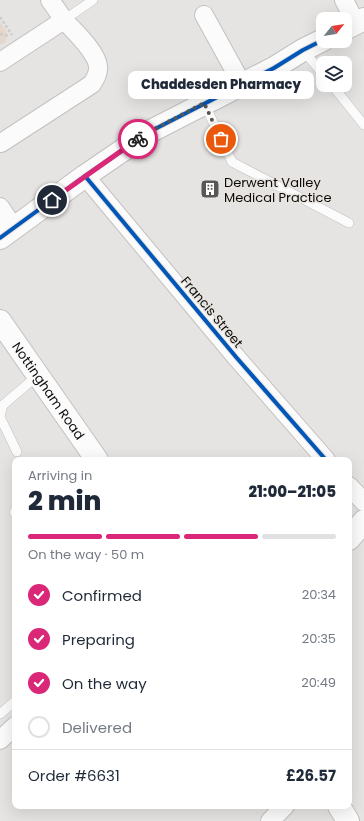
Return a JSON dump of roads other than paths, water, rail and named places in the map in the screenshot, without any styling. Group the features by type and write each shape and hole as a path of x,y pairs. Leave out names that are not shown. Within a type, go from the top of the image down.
{"street":[{"path":"1,143 92,84 96,78 98,72 96,61 86,44 64,20 50,0"},
{"path":"344,0 355,24"},
{"path":"204,15 242,84"},
{"path":"0,62 64,20"},
{"path":"0,207 7,233 85,176 151,131 316,44"},
{"name":"Francis Street","path":"85,176 236,357 323,457"},
{"name":"Nottingham Road","path":"0,321 95,457"},
{"path":"352,489 364,502"},
{"path":"352,535 364,521"},
{"path":"0,740 12,729"},
{"path":"270,821 282,809"},
{"path":"341,809 348,821"}],"lane":[{"path":"64,20 93,0"},
{"path":"303,50 316,66"},
{"path":"338,92 364,125"},
{"path":"204,103 232,162 349,223"},
{"path":"17,452 0,416 3,405 37,376"},
{"path":"0,714 12,704"}],"place":[{"name":"Chaddesden Pharmacy","path":"221,139"},
{"name":"Derwent Valley Medical Practice","path":"210,189"}]}
